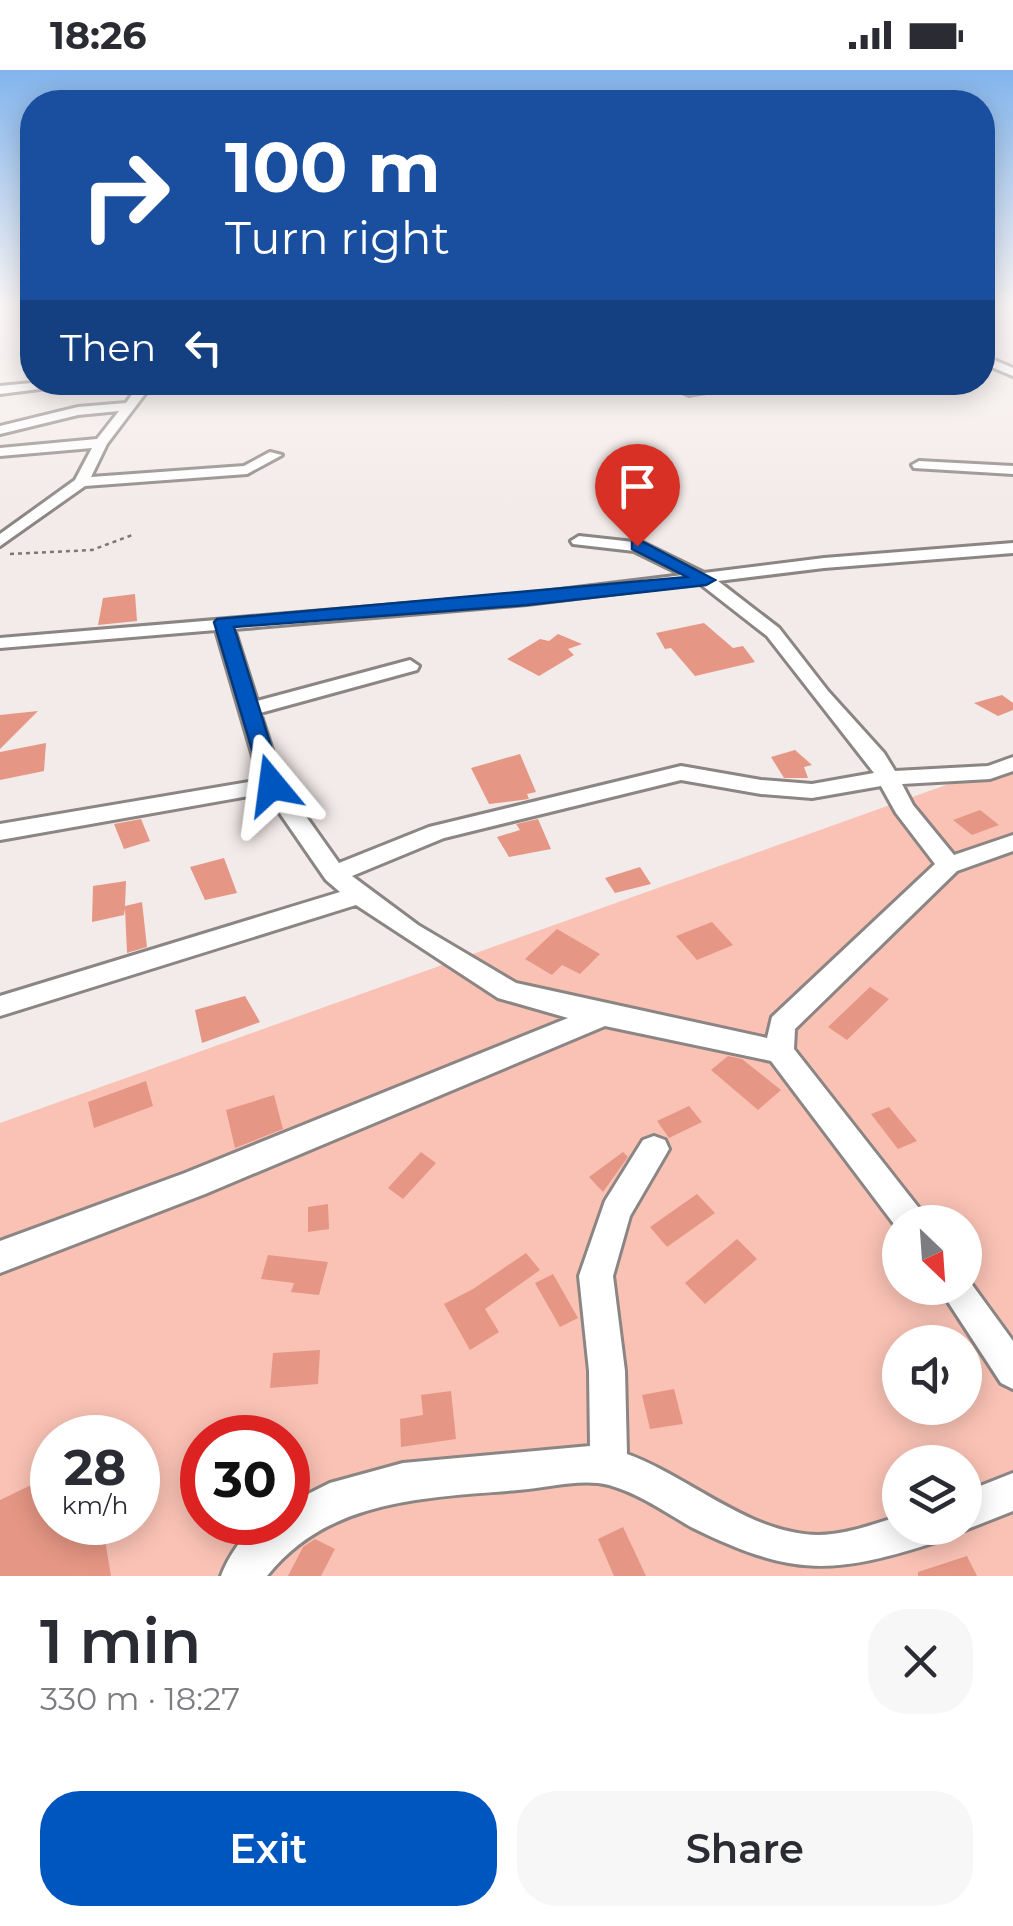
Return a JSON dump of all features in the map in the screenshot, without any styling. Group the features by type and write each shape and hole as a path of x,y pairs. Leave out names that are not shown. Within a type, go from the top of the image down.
{"street":[{"path":"2,535 50,508 81,482 101,443 138,395"},
{"path":"0,430 78,411 130,406"},
{"path":"0,452 101,443"},
{"path":"81,482 247,470 275,455"},
{"path":"919,465 1013,470"},
{"path":"579,541 637,546 706,580 773,632 821,695 877,758 904,808 949,865"},
{"path":"0,643 527,600 824,563 1013,548"},
{"path":"223,622 272,785 334,874 358,895 408,932 507,991 604,1016 780,1052 898,1205"},
{"path":"251,709 410,666"},
{"path":"334,874 437,832 682,772 794,791 990,772 1013,764"},
{"path":"0,832 272,785"},
{"path":"780,1052 782,1025 866,940 949,865 1013,843"},
{"path":"0,1006 358,895"},
{"path":"0,1257 194,1184 604,1016"},
{"path":"609,1466 607,1371 596,1276 616,1211 654,1150"},
{"path":"968,1305 1013,1371"},
{"path":"242,1576 268,1540 292,1522 381,1484 609,1466 783,1550 817,1555 882,1540"},
{"path":"982,1504 1013,1492"}],"path":[{"path":"0,555 106,546 125,542 136,534"}],"shaded area":[{"path":"1013,761 1013,1576 0,1576 0,1123"}],"building":[{"path":"135,594 137,621 98,625 103,598"},
{"path":"704,623 733,648 743,646 755,662 695,676 671,648 665,649 656,633"},
{"path":"558,634 582,644 568,649 574,655 539,676 507,659 540,639 549,641"},
{"path":"1002,695 1013,703 1013,710 998,716 974,703"},
{"path":"38,711 0,749 0,715"},
{"path":"46,743 44,771 0,780 0,752"},
{"path":"795,750 812,765 804,767 808,778 784,778 771,757"},
{"path":"520,754 536,792 527,794 529,799 489,804 471,768"},
{"path":"980,810 999,825 972,835 953,820"},
{"path":"141,819 150,841 124,849 114,824"},
{"path":"538,819 551,849 509,857 497,837 520,830 516,824"},
{"path":"224,858 237,893 205,900 190,867"},
{"path":"640,867 651,884 615,893 605,878"},
{"path":"126,881 125,906 142,902 147,947 127,953 125,909 124,915 92,922 93,886"},
{"path":"712,922 733,945 697,960 676,936"},
{"path":"557,929 600,954 580,974 562,965 552,975 525,959"},
{"path":"870,987 889,999 847,1040 828,1027"},
{"path":"245,996 260,1022 202,1043 195,1010"},
{"path":"728,1056 742,1059 781,1090 758,1110 711,1070"},
{"path":"146,1081 153,1106 94,1128 88,1102"},
{"path":"274,1095 283,1129 235,1148 226,1110"},
{"path":"689,1106 702,1122 669,1138 657,1121"},
{"path":"889,1107 917,1141 898,1149 871,1114"},
{"path":"421,1152 436,1163 403,1199 388,1188"},
{"path":"623,1152 628,1157 603,1192 589,1177"},
{"path":"697,1194 715,1213 667,1247 650,1227"},
{"path":"328,1204 329,1229 308,1232 308,1207"},
{"path":"737,1239 757,1259 705,1304 685,1283"},
{"path":"526,1253 540,1270 485,1309 499,1332 470,1350 444,1304"},
{"path":"268,1255 328,1262 319,1295 291,1292 294,1283 261,1279"},
{"path":"553,1274 578,1318 560,1327 535,1283"},
{"path":"320,1350 318,1384 270,1388 273,1353"},
{"path":"674,1389 683,1424 650,1429 642,1395"},
{"path":"451,1391 456,1439 401,1447 400,1419 423,1415 421,1395"},
{"path":"30,1486 30,1545 106,1545 111,1576 0,1576 0,1500"},
{"path":"623,1527 646,1576 614,1576 598,1539"},
{"path":"315,1539 335,1549 321,1576 288,1576 303,1547"},
{"path":"967,1556 977,1576 918,1576 918,1572"}],"route":[{"path":"272,785 223,622 527,600 706,580 637,546"}]}
